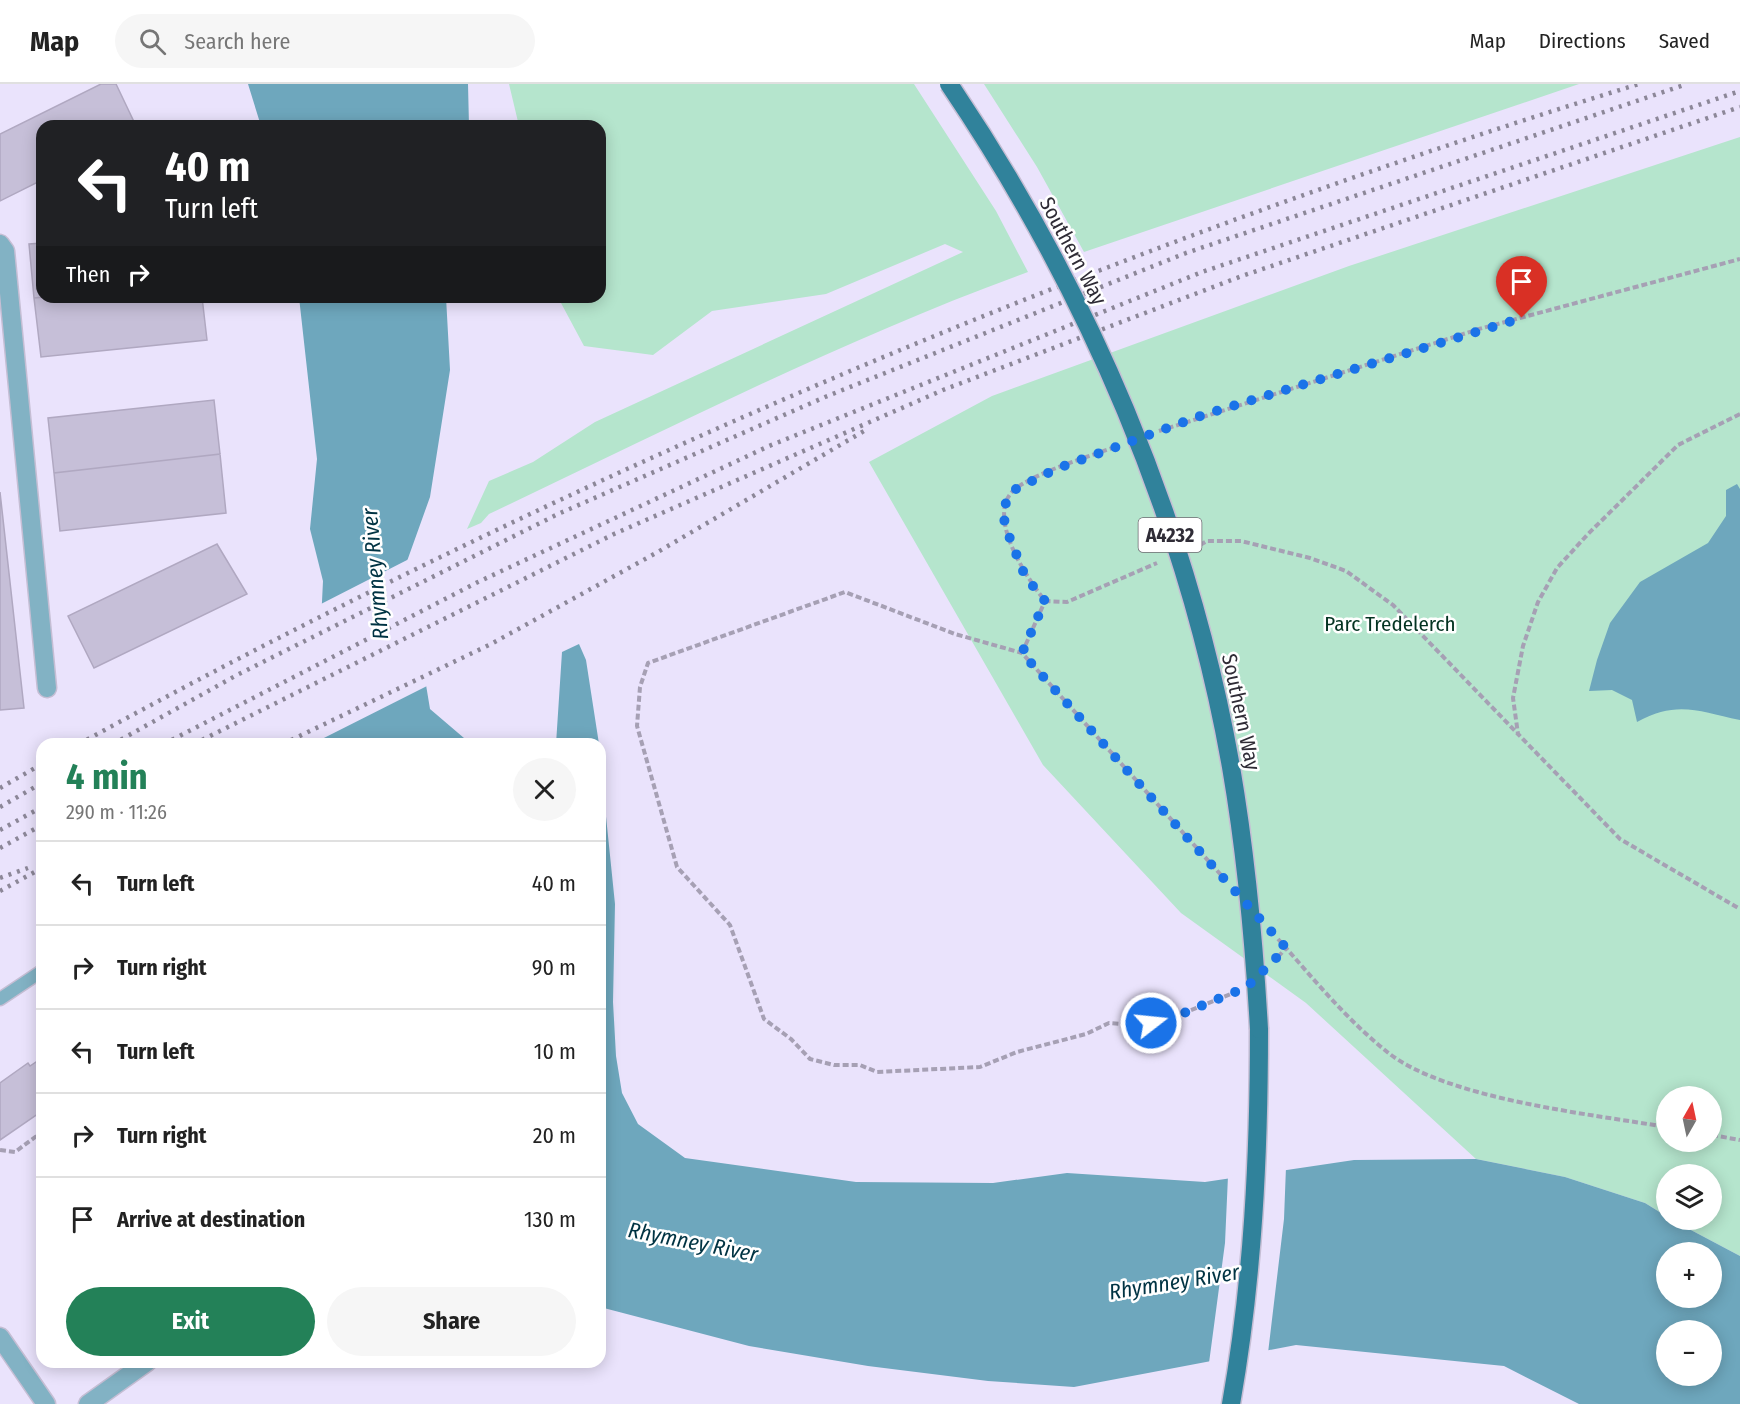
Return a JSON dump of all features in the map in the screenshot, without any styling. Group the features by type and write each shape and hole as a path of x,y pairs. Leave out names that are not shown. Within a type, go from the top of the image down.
{"main road":[{"name":"Southern Way","path":"949,84 980,130 1043,238 1105,363 1133,429 1188,588 1230,765 1249,889 1258,1018 1259,1072 1254,1227 1231,1404"}],"street":[{"path":"0,244 5,251 47,688"},
{"path":"0,1337 46,1404"},
{"path":"88,1404 139,1368"}],"lane":[{"path":"0,999 36,975"}],"path":[{"path":"1150,434 1203,415 1479,329 1740,259"},
{"path":"1518,734 1514,698 1516,672 1538,602 1557,568 1678,445 1740,414"},
{"path":"1119,446 1056,469 1014,490 1003,508 1005,526 1025,576 1045,601 1067,602 1164,560"},
{"path":"1197,546 1207,541 1241,541 1310,558 1346,571 1393,605 1620,838 1740,909"},
{"path":"1224,878 1022,653 955,634 845,592 648,663 640,687 638,726 676,867 730,925 764,1019 791,1039 810,1059 834,1065 860,1065 877,1072 980,1067 1017,1052 1086,1034 1109,1023 1135,1025 1167,1020 1237,991"},
{"path":"1022,653 1045,601"},
{"path":"1271,931 1329,995 1387,1052 1437,1079 1512,1100 1656,1125"},
{"path":"1271,964 1286,948"},
{"path":"0,1150 15,1152 36,1136"},
{"path":"1722,1137 1740,1140"}],"green space":[{"path":"509,84 914,84 996,211 1028,272 959,298 823,356 489,514 481,523 467,529 489,481 533,462 595,422 963,252 945,244 826,294 712,311 653,355 584,346 561,303 606,303 606,120 518,120"},
{"path":"984,84 1579,84 1084,252 1037,167"},
{"name":"Parc Tredelerch","path":"1740,137 1740,1256 1722,1246 1722,1242 1714,1242 1691,1230 1722,1230 1722,1164 1656,1164 1656,1210 1645,1203 1565,1177 1476,1159 1306,1003 1181,913 1043,765 869,462 992,396 1349,266"}],"water":[{"path":"248,84 468,84 469,120 259,120"},
{"name":"Rhymney River","path":"300,303 446,303 450,370 430,497 406,564 430,709 464,738 315,738 323,581 310,529 317,459"},
{"path":"1737,484 1740,489 1740,720 1700,711 1676,709 1651,715 1637,722 1632,700 1612,690 1589,691 1610,623 1640,582 1708,543 1726,516 1726,490"},
{"path":"579,644 586,660 598,738 556,738 562,652"},
{"name":"Rhymney River","path":"606,816 615,904 613,1002 616,1056 622,1093 638,1124 685,1158 856,1182 993,1183 1067,1173 1205,1182 1354,1160 1476,1159 1565,1177 1645,1203 1656,1210 1656,1230 1691,1230 1714,1242 1656,1242 1656,1308 1722,1308 1722,1246 1740,1256 1740,1404 1579,1404 1504,1366 1296,1345 1074,1387 988,1381 868,1366 749,1346 606,1309"}],"pier":[{"path":"411,558 409,564 429,685 324,738 312,738 319,605"},
{"path":"1286,1167 1284,1219 1268,1353 1209,1363 1225,1243 1228,1176"}],"building":[{"path":"101,84 116,84 133,120 36,120 36,183 0,201 0,134"},
{"path":"36,243 36,298 34,298 29,244"},
{"path":"34,298 36,298 36,303 203,303 207,340 41,357"},
{"path":"214,400 220,454 54,473 48,418"},
{"path":"220,454 226,513 60,531 54,473"},
{"path":"0,492 24,708 0,710"},
{"path":"217,544 247,594 94,668 68,616"},
{"path":"36,1062 36,1115 0,1140 0,1083 28,1063 30,1066"}],"railway":[{"path":"90,738 266,644 456,549 648,459 843,374 1039,294 1237,219 1437,149 1639,84"},
{"path":"124,738 237,675 558,514 825,397 1186,253 1687,84"},
{"path":"176,738 478,582 769,446 1202,272 1740,91"},
{"path":"206,738 614,534 943,390 1242,276 1740,107"},
{"path":"295,738 491,644 656,553 864,431"},
{"path":"0,788 36,767"},
{"path":"0,807 36,786"},
{"path":"0,830 36,810"},
{"path":"0,848 36,828"},
{"path":"0,878 28,868"},
{"path":"0,891 36,871"}],"route":[{"path":"1151,1023 1167,1020 1247,987 1286,948 1022,653 1045,601 1025,576 1005,526 1003,508 1014,490 1056,469 1140,438 1203,415 1479,329 1522,318"}]}
